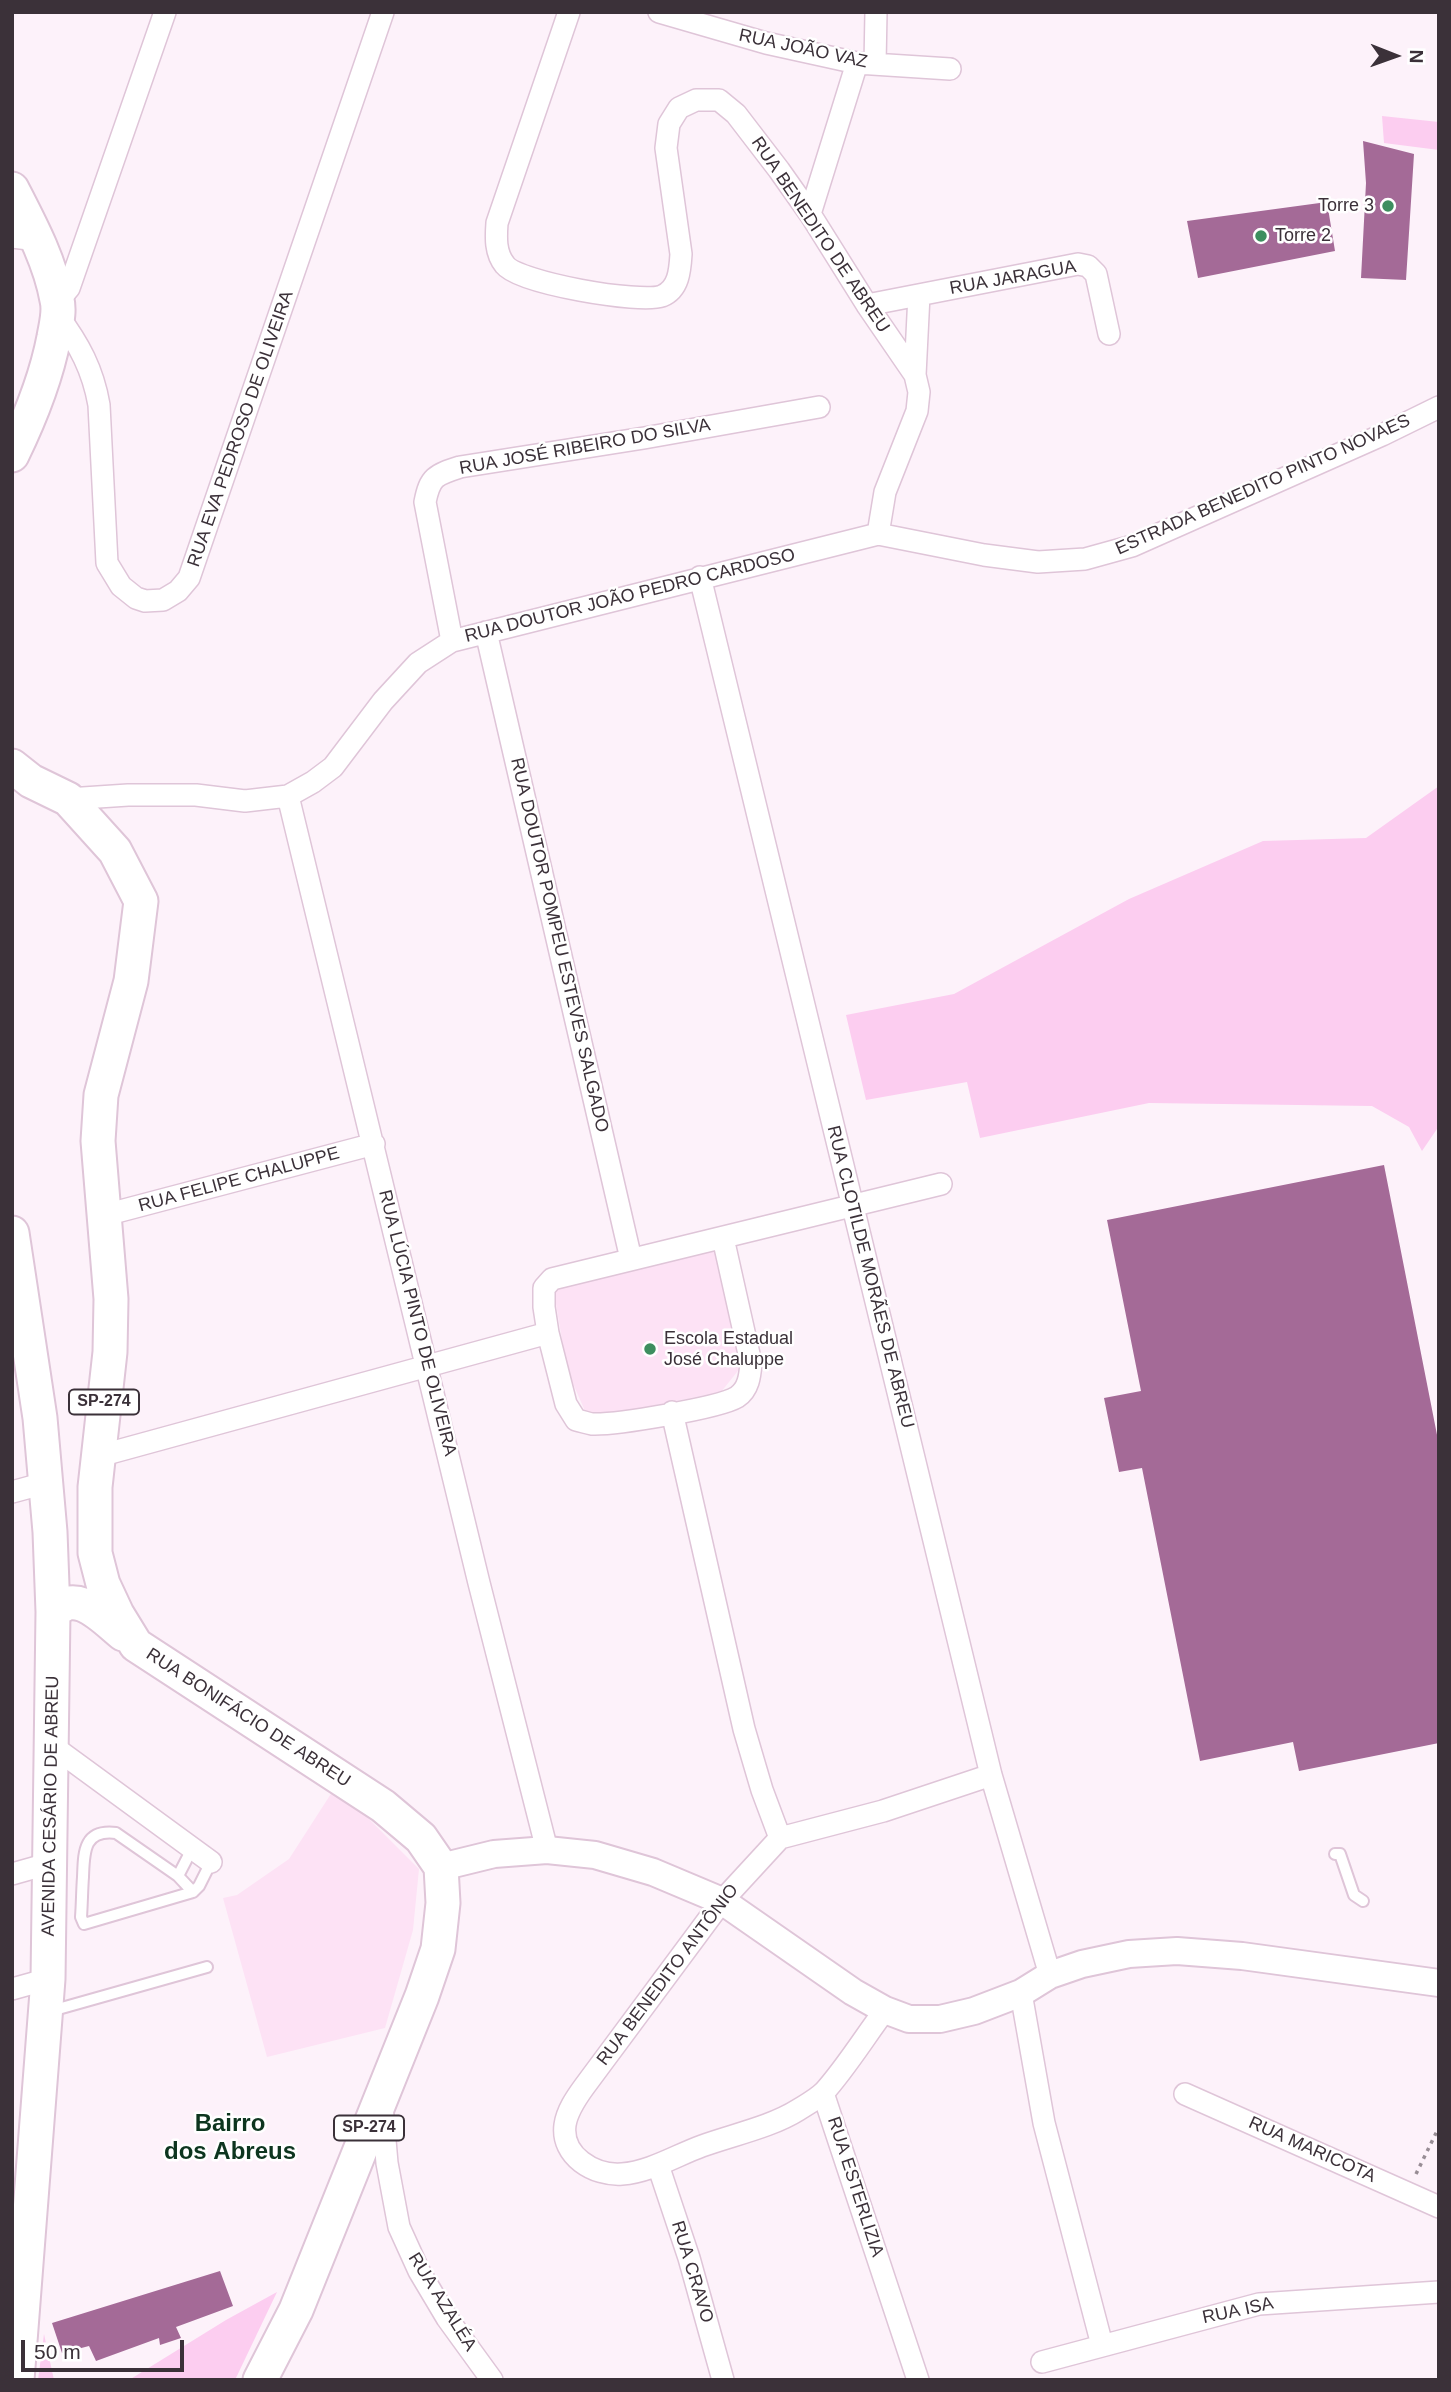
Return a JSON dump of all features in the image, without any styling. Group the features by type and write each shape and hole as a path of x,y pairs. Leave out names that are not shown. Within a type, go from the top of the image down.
{"main road":[{"path":"12,190 25,238 58,308 47,371 38,399 12,454"},
{"name":"RUA BONIFÁCIO DE ABREU","path":"12,766 31,781 68,799 115,851 141,901 131,981 101,1095 98,1141 111,1299 110,1352 95,1487 95,1553 108,1594 136,1645 383,1806 421,1838 441,1867"},
{"path":"12,786 68,799"},
{"name":"AVENIDA CESÁRIO DE ABREU","path":"12,1233 17,1287 40,1418 50,1532 53,1614 47,2013 17,2329 18,2380"},
{"path":"53,1614 59,1606 67,1604 88,1606 136,1645"},
{"name":"SP-274","path":"260,2380 296,2310 438,1949 443,1903 441,1867"}],"street":[{"path":"58,308 69,288 166,12"},
{"name":"RUA EVA PEDROSO DE OLIVEIRA","path":"58,308 82,351 94,380 99,405 107,563 121,586 136,598 145,601 163,600 177,591 189,578 383,12"},
{"name":"RUA BENEDITO DE ABREU","path":"569,12 497,223 498,253 504,265 513,272 579,290 644,297 663,296 675,286 680,271 681,254 666,148 669,124 679,108 696,100 719,100 736,114 810,214 867,305 915,374"},
{"name":"RUA JOÃO VAZ","path":"659,12 766,43 866,64 950,69"},
{"path":"810,214 866,64 876,12"},
{"name":"RUA JARAGUA","path":"867,305 1078,264 1088,266 1096,274 1108,334"},
{"path":"878,534 885,492 917,411 919,392 915,374 919,295"},
{"name":"RUA JOSÉ RIBEIRO DO SILVA","path":"452,641 425,502 429,484 441,473 460,467 819,407"},
{"name":"ESTRADA BENEDITO PINTO NOVAES","path":"878,534 984,555 1038,562 1085,559 1132,546 1439,407"},
{"name":"RUA DOUTOR JOÃO PEDRO CARDOSO","path":"68,799 128,795 196,795 245,801 289,796 333,767 383,701 418,663 452,641 878,534"},
{"name":"RUA CLOTILDE MORÃES DE ABREU","path":"701,577 991,1775 1050,1975"},
{"name":"RUA DOUTOR POMPEU ESTEVES SALGADO","path":"486,632 631,1259"},
{"name":"RUA LÚCIA PINTO DE OLIVEIRA","path":"289,796 479,1583 547,1850"},
{"name":"RUA FELIPE CHALUPPE","path":"105,1215 374,1144"},
{"path":"723,1238 751,1363 749,1382 738,1396 713,1405 592,1424 576,1420 566,1404 548,1333 544,1288 552,1279 941,1184"},
{"path":"99,1456 548,1333"},
{"path":"672,1412 744,1729 780,1838 883,1811 991,1775"},
{"path":"12,1492 45,1483"},
{"path":"51,1745 211,1862"},
{"name":"RUA BENEDITO ANTÔNIO","path":"658,2165 624,2174 606,2174 593,2169 570,2150 565,2138 565,2123 572,2105 584,2087 722,1901 780,1838"},
{"path":"441,1867 494,1854 547,1850 595,1855 653,1872 722,1901 853,1992 885,2010 909,2019 940,2019 974,2011 1021,1993 1050,1975 1082,1964 1129,1954 1177,1951 1255,1957 1439,1983"},
{"path":"12,1874 51,1863"},
{"path":"12,1989 48,1979"},
{"path":"1021,1993 1044,2123 1102,2345"},
{"name":"RUA ESTERLIZIA","path":"885,2010 823,2093 918,2380"},
{"path":"658,2165 700,2146 795,2112 823,2093"},
{"name":"RUA MARICOTA","path":"1185,2094 1439,2207"},
{"name":"RUA AZALÉA","path":"381,2097 387,2163 399,2227 419,2271 447,2318 492,2380"},
{"name":"RUA CRAVO","path":"658,2165 689,2258 723,2380"},
{"name":"RUA ISA","path":"1042,2362 1259,2304 1439,2292"}],"lane":[{"path":"193,1892 178,1876 116,1833 96,1835 88,1842 84,1853 81,1921 88,1924 193,1892 211,1862"},
{"path":"178,1876 192,1847"},
{"path":"1335,1854 1340,1854 1354,1895 1363,1901"},
{"path":"47,2013 207,1967"}],"path":[{"path":"1407,2192 1439,2127"}],"shaded area":[{"path":"1382,116 1439,122 1439,150 1384,143"},
{"path":"1439,786 1439,1126 1422,1151 1409,1127 1372,1106 1149,1103 980,1138 967,1082 866,1100 846,1015 954,994 1129,899 1263,841 1366,838"},
{"name":"Escola Estadual José Chaluppe","path":"714,1250 741,1367 721,1392 611,1414 585,1411 567,1370 553,1286"},
{"path":"336,1786 419,1869 413,1930 385,2028 267,2057 223,1898 237,1895 289,1859"},
{"path":"277,2292 235,2380 129,2380 226,2320"},
{"path":"44,2334 54,2380 38,2380"}],"building":[{"name":"Torre 3","path":"1363,141 1414,154 1406,280 1361,278 1366,183"},
{"name":"Torre 2","path":"1327,202 1335,251 1198,278 1187,221"},
{"path":"1384,1165 1439,1445 1439,1743 1299,1771 1293,1742 1200,1761 1142,1468 1119,1472 1104,1398 1141,1391 1107,1220"},
{"path":"220,2271 233,2306 176,2327 181,2338 160,2345 159,2338 96,2361 89,2346 62,2353 52,2323"}],"place":[{"name":"Torre 3","path":"1388,206"},
{"name":"Torre 2","path":"1261,236"},
{"name":"Escola Estadual José Chaluppe","path":"650,1349"}],"district":[{"name":"Bairro dos Abreus","path":"230,2138"}]}
